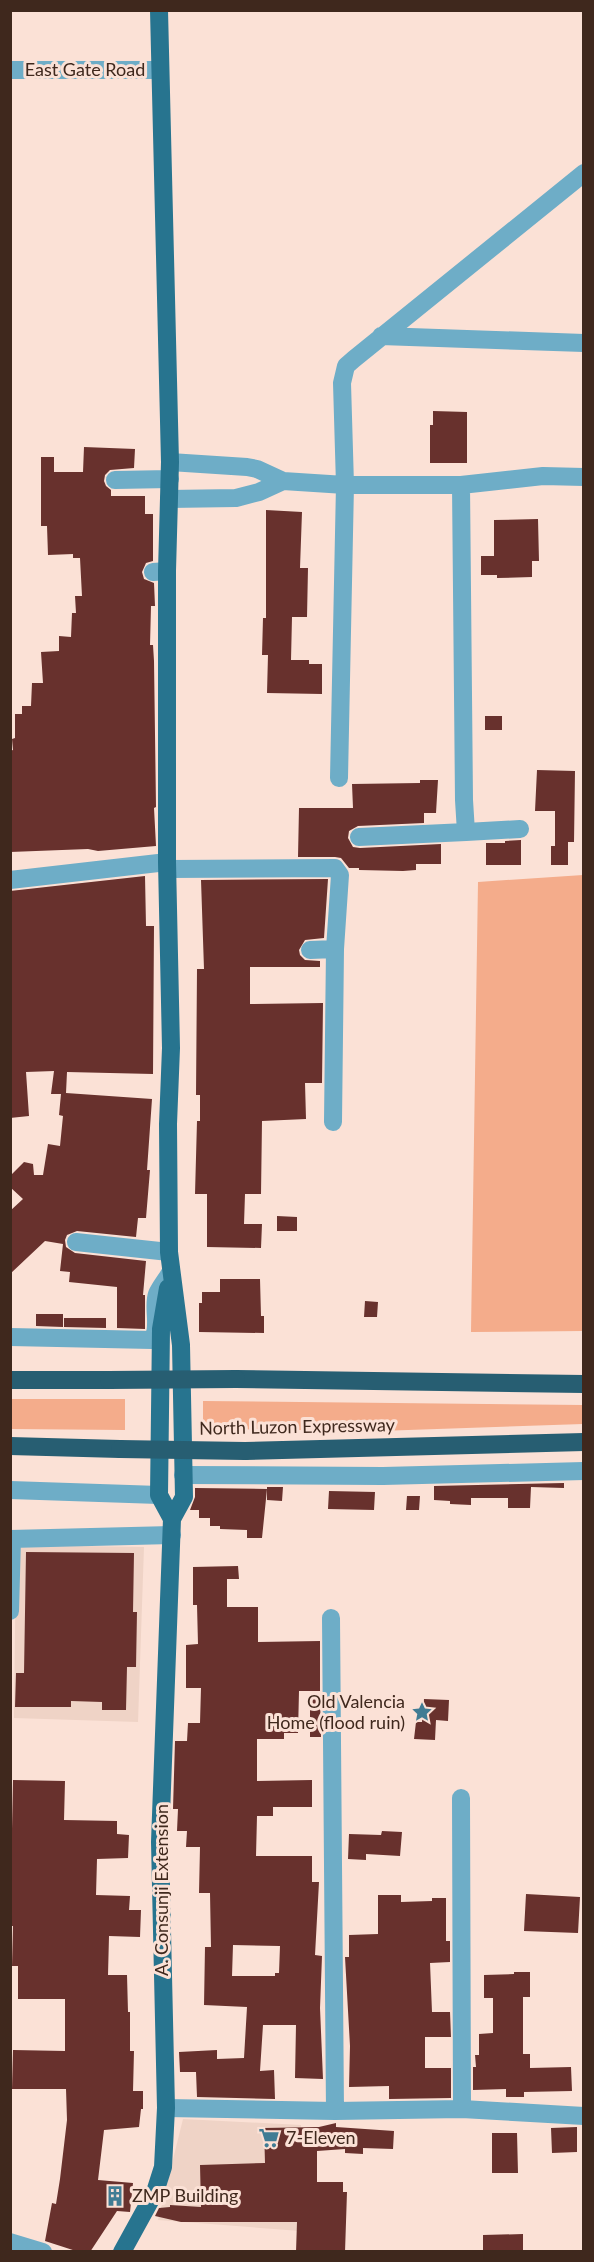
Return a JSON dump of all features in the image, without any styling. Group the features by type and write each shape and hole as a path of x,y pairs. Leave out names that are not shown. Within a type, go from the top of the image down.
{"highway":[{"path":"10,1380 584,1384"},
{"name":"North Luzon Expressway","path":"10,1446 244,1451 584,1442"}],"main road":[{"path":"159,10 170,471 160,571 171,1048 168,1124 169,1252 180,1337 183,1475 183,1497 172,1527"},
{"path":"171,1273 161,1329 159,1495 172,1527"},
{"name":"A. Consunji Extension","path":"122,2252 151,2201 163,2167 166,2108 160,1842 172,1527"}],"street":[{"name":"East Gate Road","path":"10,70 159,70"},
{"path":"339,778 345,485 342,383 346,366 584,173"},
{"path":"381,336 584,343"},
{"path":"115,480 170,471 247,467 257,469 283,482 345,485 461,485 543,476 584,477"},
{"path":"169,499 236,498 283,482"},
{"path":"461,485 466,831"},
{"path":"359,837 520,829"},
{"path":"10,880 168,866 335,868 340,875 335,949 333,1122"},
{"path":"310,950 335,949"},
{"path":"76,1242 169,1252"},
{"path":"10,1337 152,1340 156,1335 157,1294 171,1273"},
{"path":"183,1475 383,1476 584,1471"},
{"path":"10,1490 159,1495"},
{"path":"10,1611 11,1539 172,1527"},
{"path":"331,1618 335,2111"},
{"path":"461,1798 462,2109"},
{"path":"166,2108 335,2111 462,2109 584,2116"},
{"path":"10,2242 43,2252"}],"shaded area":[{"path":"583,875 583,1331 471,1332 478,882"},
{"path":"11,1399 125,1399 125,1430 11,1429"},
{"path":"203,1401 583,1405 583,1424 379,1431 203,1429"},
{"path":"16,1545 144,1547 138,1722 14,1718"},
{"path":"183,2119 301,2125 300,2231 158,2220"}],"building":[{"path":"433,411 467,412 467,463 430,463 430,425 433,425"},
{"path":"84,447 135,449 134,468 110,470 105,475 104,481 111,490 111,496 145,496 145,514 153,514 153,561 146,563 142,572 144,579 154,583 155,606 151,606 150,645 153,645 154,661 156,846 98,851 88,849 10,852 10,751 13,750 12,739 15,738 15,714 22,714 22,706 31,706 32,683 43,683 41,652 59,651 59,636 71,637 72,613 76,613 75,596 82,596 80,558 73,558 73,554 48,555 47,526 41,526 41,457 54,457 54,472 83,472"},
{"path":"266,510 302,512 300,568 308,568 307,617 292,617 291,660 309,660 309,664 322,664 322,694 267,693 268,655 262,655 263,618 266,618"},
{"path":"538,519 539,561 532,561 532,577 497,578 497,575 481,575 481,556 494,556 494,520"},
{"path":"485,716 502,716 502,730 485,730"},
{"path":"537,770 575,771 574,842 568,842 568,865 551,865 551,846 555,846 555,811 535,811"},
{"path":"420,780 438,780 436,813 424,813 424,823 358,826 349,831 348,838 353,847 360,848 441,844 441,864 416,864 416,870 403,871 359,870 359,868 349,868 341,858 298,857 299,808 353,808 352,784 420,783"},
{"path":"521,840 521,865 486,865 486,843"},
{"path":"145,876 146,926 154,926 153,1074 67,1072 66,1093 152,1099 146,1218 138,1218 136,1237 77,1231 67,1235 65,1240 66,1247 75,1253 146,1261 143,1295 145,1295 145,1329 117,1328 117,1287 69,1282 70,1272 60,1271 63,1244 45,1241 10,1274 10,1211 23,1199 10,1187 10,1176 24,1162 33,1164 34,1175 43,1175 48,1144 60,1146 63,1116 59,1115 61,1094 51,1094 54,1071 26,1072 29,1116 10,1118 10,891"},
{"path":"328,879 324,938 305,940 299,950 305,960 320,961 320,967 250,967 250,1004 323,1003 322,1083 305,1083 306,1119 262,1121 261,1194 245,1194 244,1224 262,1224 261,1248 207,1247 207,1194 195,1194 197,1121 200,1121 200,1095 196,1095 197,969 204,969 201,880"},
{"path":"277,1216 297,1217 297,1231 277,1231"},
{"path":"220,1279 260,1279 264,1333 199,1332 199,1303 202,1303 202,1292 220,1292"},
{"path":"365,1301 378,1302 377,1317 364,1317"},
{"path":"36,1314 63,1314 63,1327 36,1326"},
{"path":"64,1318 106,1318 106,1328 64,1327"},
{"path":"564,1483 564,1488 531,1487 530,1508 508,1508 508,1498 471,1498 471,1505 450,1504 450,1501 434,1500 434,1486"},
{"path":"267,1487 283,1487 282,1501 267,1500"},
{"path":"195,1488 267,1489 262,1538 247,1538 247,1530 220,1529 220,1526 210,1526 210,1518 199,1518 199,1510 190,1510 195,1497"},
{"path":"329,1491 375,1492 374,1510 328,1509"},
{"path":"407,1496 420,1496 419,1510 406,1510"},
{"path":"26,1552 134,1553 133,1612 137,1612 136,1667 127,1667 126,1710 102,1710 102,1702 71,1701 71,1707 15,1707 16,1673 24,1673"},
{"path":"238,1566 239,1579 227,1579 227,1607 258,1607 258,1642 320,1641 320,1691 299,1691 298,1733 284,1733 284,1739 257,1739 257,1781 312,1780 312,1807 273,1807 273,1816 257,1816 256,1856 312,1856 312,1882 319,1882 315,1955 322,1956 320,2008 323,2079 295,2078 296,2025 263,2025 260,2071 274,2070 275,2099 197,2097 196,2072 180,2072 179,2052 217,2050 217,2059 244,2058 247,2007 204,2005 205,1947 211,1947 210,1893 199,1893 200,1847 186,1847 187,1831 177,1831 178,1809 173,1809 175,1741 187,1741 188,1723 200,1723 201,1688 186,1688 186,1645 198,1644 197,1605 193,1605 193,1567","holes":["233,1945 280,1946 279,1973 275,1973 275,1976 232,1976"]},
{"path":"310,1696 320,1696 321,1737 310,1737"},
{"path":"424,1699 449,1700 448,1721 436,1720 435,1740 414,1739 416,1722 422,1722"},
{"path":"13,1780 65,1781 64,1820 117,1821 117,1834 129,1835 128,1858 97,1859 96,1895 130,1896 129,1910 141,1910 140,1937 109,1936 108,1975 127,1975 130,2051 134,2051 133,2091 143,2091 143,2109 141,2109 139,2127 104,2130 98,2180 133,2183 130,2212 117,2211 90,2252 79,2252 45,2241 52,2203 56,2204 60,2179 67,2120 66,2089 12,2089 13,2050 65,2051 65,1999 18,1999 18,1966 12,1966 13,1926 10,1926"},
{"path":"382,1831 402,1832 400,1856 366,1854 366,1860 348,1859 349,1834 381,1835"},
{"path":"526,1894 580,1897 578,1933 524,1931"},
{"path":"378,1895 401,1895 401,1902 446,1898 446,1941 450,1941 450,1962 430,1963 432,2012 450,2012 451,2037 425,2037 425,2068 451,2068 451,2098 389,2099 389,2086 349,2087 350,2046 345,1957 349,1957 349,1935 378,1934"},
{"path":"514,1972 530,1972 530,1997 523,1997 523,2054 530,2054 530,2068 571,2067 572,2091 524,2092 524,2097 506,2097 506,2089 473,2090 473,2067 476,2067 475,2055 479,2055 479,2034 493,2033 493,1998 484,1998 484,1975 514,1974"},
{"path":"336,2123 336,2127 394,2131 393,2149 363,2148 363,2154 345,2153 345,2149 317,2151 317,2182 343,2182 343,2192 347,2192 345,2252 296,2252 297,2222 181,2222 155,2216 159,2208 170,2207 170,2205 201,2207 200,2165 265,2163 264,2128 319,2127"},
{"path":"577,2127 577,2152 552,2153 551,2128"},
{"path":"492,2133 517,2133 518,2173 492,2173"},
{"path":"523,2234 523,2252 483,2250 483,2235"}],"place":[{"name":"Old Valencia Home (flood ruin)","path":"422,1712"},
{"name":"7-Eleven","path":"269,2138"},
{"name":"ZMP Building","path":"115,2196"}]}
